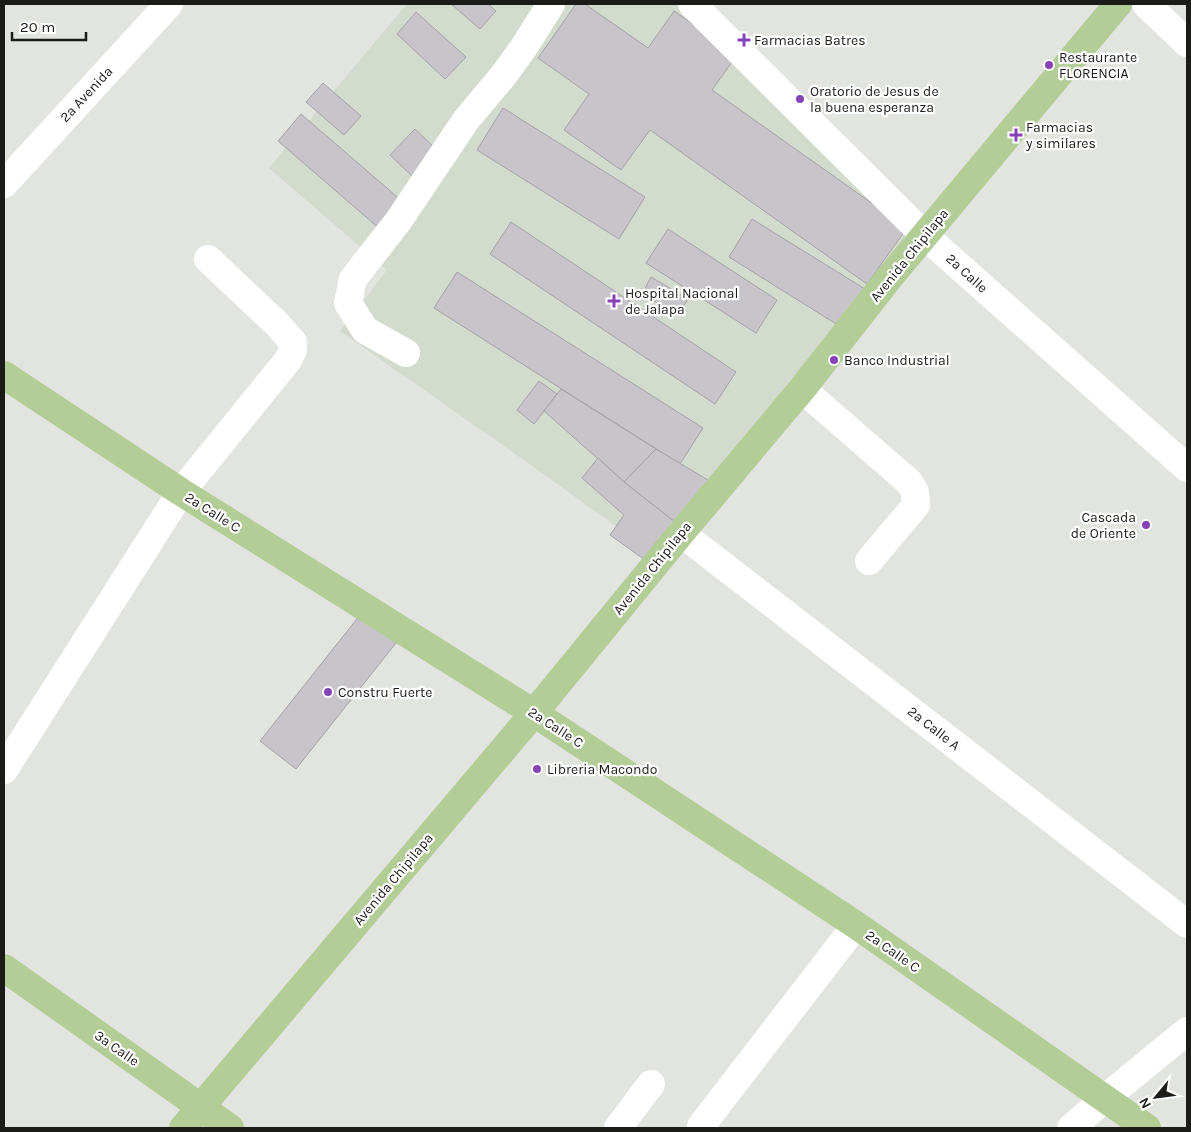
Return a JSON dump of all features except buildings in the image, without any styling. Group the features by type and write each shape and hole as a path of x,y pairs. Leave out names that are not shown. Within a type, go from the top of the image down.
{"main road":[{"name":"Avenida Chipilapa","path":"183,1128 534,713 680,533 802,389 889,278 1118,4"},
{"name":"2a Calle C","path":"4,375 181,492 534,713 856,925 1147,1128"},
{"name":"3a Calle","path":"4,968 230,1128"}],"street":[{"name":"2a Avenida","path":"4,184 169,4"},
{"path":"406,352 365,330 348,303 353,279 399,220 466,120 503,76 524,47 551,4"},
{"name":"2a Calle","path":"692,4 925,236 1187,468"},
{"path":"1146,4 1187,43"},
{"path":"4,770 181,492 288,360 293,350 293,342 278,325 208,260"},
{"path":"802,389 909,482 915,492 916,505 869,561"},
{"name":"2a Calle A","path":"680,533 1187,924"},
{"path":"701,1126 856,925"},
{"path":"1071,1128 1187,1031"},
{"path":"618,1128 651,1084"}],"shaded area":[{"name":"Hospital Nacional de Jalapa","path":"407,4 686,4 920,231 660,558 340,331 387,270 269,168"}],"place":[{"name":"Farmacias Batres","path":"744,40"},
{"name":"Restaurante FLORENCIA","path":"1049,65"},
{"name":"Oratorio de Jesus de la buena esperanza","path":"800,99"},
{"name":"Farmacias y similares","path":"1016,135"},
{"name":"Hospital Nacional de Jalapa","path":"614,301"},
{"name":"Banco Industrial","path":"834,360"},
{"name":"Cascada de Oriente","path":"1146,525"},
{"name":"Constru Fuerte","path":"328,692"},
{"name":"Libreria Macondo","path":"537,769"}]}
